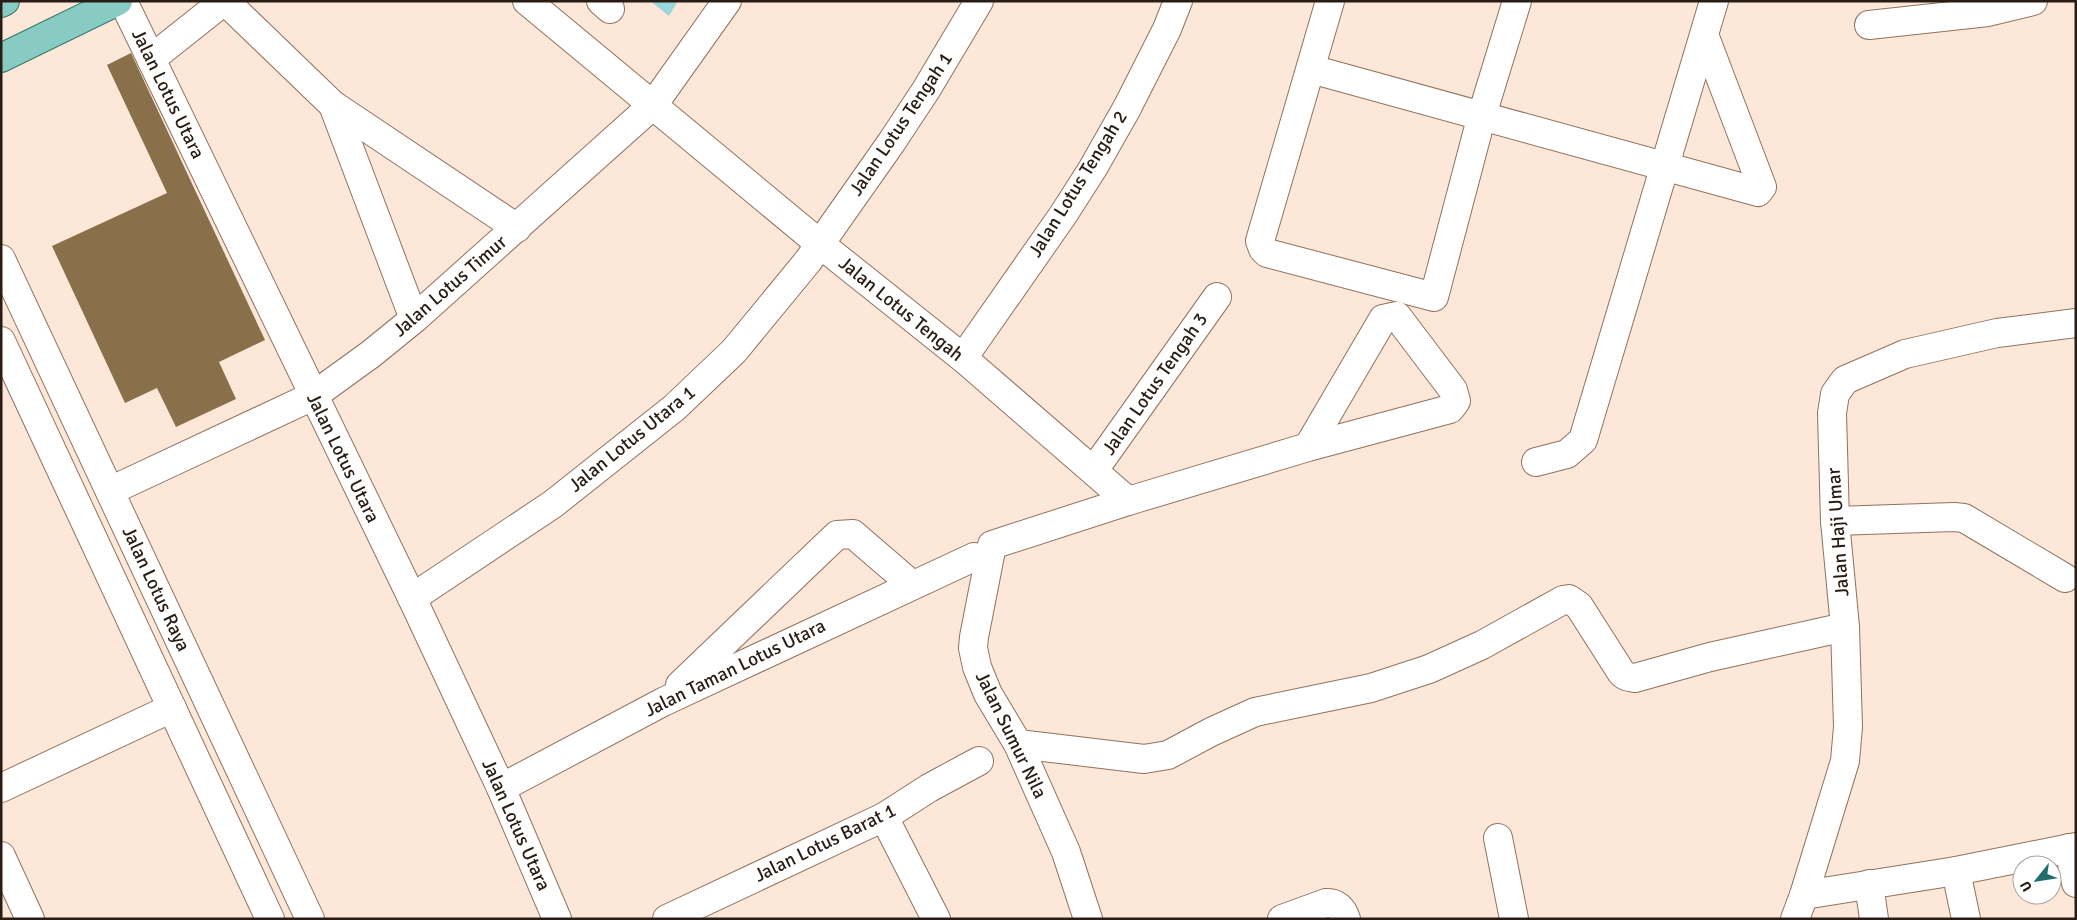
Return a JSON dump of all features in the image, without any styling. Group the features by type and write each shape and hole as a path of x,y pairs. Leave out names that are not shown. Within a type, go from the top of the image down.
{"main road":[{"path":"1,58 118,1"}],"street":[{"name":"Jalan Lotus Utara","path":"122,1 412,598 501,788 557,919"},
{"path":"151,59 225,1 333,105 516,228"},
{"name":"Jalan Lotus Tengah","path":"527,1 820,244 963,358 1128,501"},
{"name":"Jalan Lotus Timur","path":"110,491 313,396 414,319 653,105 727,1"},
{"name":"Jalan Lotus Tengah 1","path":"820,244 906,120 978,1"},
{"name":"Jalan Lotus Tengah 2","path":"963,358 1063,215 1093,168 1167,29 1178,1"},
{"path":"1330,1 1260,241 1268,253 1434,297 1482,116 1517,1"},
{"path":"1536,462 1567,454 1583,440 1714,1"},
{"path":"1869,25 1988,12 2033,1"},
{"path":"1311,69 1755,192 1761,190 1704,37"},
{"path":"333,105 414,319"},
{"name":"Jalan Lotus Utara 1","path":"412,598 553,504 674,408 734,351 820,244"},
{"name":"Jalan Lotus Raya","path":"1,259 310,919"},
{"name":"Jalan Lotus Tengah 3","path":"1094,470 1217,297"},
{"path":"1128,501 1308,446 1450,409 1456,401 1453,390 1397,316 1383,319 1308,446"},
{"name":"Jalan Haji Umar","path":"1799,907 1845,761 1848,727 1844,627 1835,521 1832,413 1835,394 1845,380 1906,354 1997,333 2076,323"},
{"name":"Jalan Lotus Raya","path":"1,340 270,919"},
{"name":"Jalan Taman Lotus Utara","path":"501,788 663,702 983,551 1128,501"},
{"path":"1835,521 1964,518 2065,578"},
{"path":"663,702 837,535 853,534 912,584"},
{"name":"Jalan Sumur Nila","path":"983,551 973,648 977,667 988,694 1018,744 1066,852 1088,919"},
{"path":"1018,744 1144,759 1168,755 1211,732 1255,712 1371,688 1429,669 1482,644 1569,598 1579,606 1621,672 1630,678 1710,657 1844,627"},
{"path":"1,788 172,708"},
{"name":"Jalan Lotus Barat 1","path":"667,919 884,817 929,788 980,761"},
{"path":"884,817 936,919"},
{"path":"1498,838 1514,919"},
{"path":"1799,907 1869,884 1956,871 2072,847 2076,883"},
{"path":"1,856 30,919"},
{"path":"1956,871 1966,919"},
{"path":"1869,884 1874,919"},
{"path":"1282,919 1332,902 1344,913 1346,919"}],"water":[{"path":"650,1 678,1 669,16"}],"building":[{"path":"131,53 265,340 219,362 236,399 176,427 157,388 125,403 52,246 167,193 107,65"}]}
